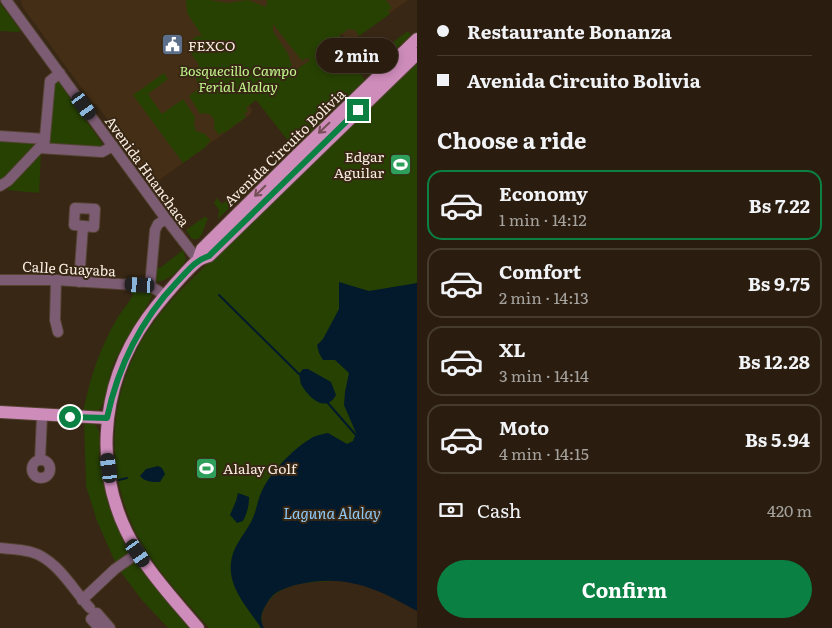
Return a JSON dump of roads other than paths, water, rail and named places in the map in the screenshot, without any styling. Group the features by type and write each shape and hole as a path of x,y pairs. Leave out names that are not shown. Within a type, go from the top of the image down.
{"main road":[{"name":"Avenida Circuito Bolivia","path":"197,628 156,579 138,553 121,518 115,500 107,458 107,418 114,388 129,348 139,330 165,295 198,260 202,249 417,39"},
{"name":"Avenida Circuito Bolivia","path":"198,260 209,256 417,54"},
{"path":"0,412 42,416 107,418"}],"street":[{"name":"Avenida Huanchaca","path":"6,0 198,260"},
{"path":"0,186 8,181 45,143 50,81 60,73"},
{"path":"0,136 102,152 113,146"},
{"path":"150,286 155,230 158,224 166,219"},
{"path":"79,282 83,226"},
{"name":"Calle Guayaba","path":"0,280 56,280 150,286 165,295"},
{"path":"56,280 54,320 58,332"},
{"path":"40,460 42,416"},
{"path":"0,548 33,552 43,558 54,566 90,608"},
{"path":"82,600 115,569 138,553"},
{"path":"99,628 91,619 96,614 110,628"}],"water":[{"name":"Laguna Alalay","path":"339,282 369,291 417,283 417,611 387,595 359,584 329,581 313,582 295,585 274,594 263,610 261,620 264,628 261,628 236,589 231,572 231,563 239,541 253,519 261,493 270,477 283,462 313,437 328,433 347,444 353,441 356,433 344,405 349,373 335,360 323,360 317,345 323,339 339,309"},
{"path":"303,369 308,369 331,382 336,395 332,400 328,403 318,402 309,395 300,382 299,374"},
{"path":"158,466 162,468 165,474 160,482 146,481 140,476 146,469"},
{"path":"238,493 249,497 249,501 248,510 243,521 237,523 230,515"}],"waterway":[{"path":"219,295 299,374"},
{"path":"327,402 355,434"},
{"path":"119,480 127,478"}],"place":[{"name":"FEXCO","path":"172,45"},
{"name":"Edgar Aguilar","path":"400,164"},
{"name":"Alalay Golf","path":"207,468"}],"park label":[{"name":"Bosquecillo Campo Ferial Alalay","path":"238,78"}]}
